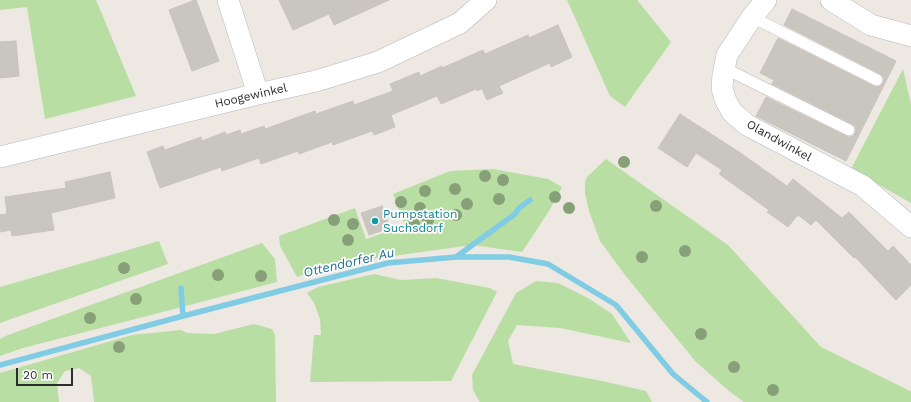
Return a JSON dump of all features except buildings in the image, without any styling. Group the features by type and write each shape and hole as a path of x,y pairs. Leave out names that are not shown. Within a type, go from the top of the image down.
{"street":[{"path":"228,0 258,94"},
{"name":"Hoogewinkel","path":"0,157 316,81 378,62 460,23 486,0"},
{"name":"Olandwinkel","path":"766,0 752,17 727,55 722,88 725,99 732,112 746,126 863,186 911,227"},
{"path":"831,0 871,25 911,36"}],"lane":[{"path":"752,17 877,80"},
{"path":"724,68 849,130"}],"green space":[{"path":"0,0 96,0 136,96 45,119 27,7 0,10"},
{"path":"567,0 637,0 671,42 625,107 610,96"},
{"path":"903,69 911,104 911,203 851,169"},
{"path":"606,159 728,245 821,347 911,391 911,402 744,402 729,391 696,362 625,275 600,241 589,211 585,193 585,182 587,177"},
{"path":"493,169 548,179 562,187 549,211 522,252 472,245 364,260 324,268 297,277 280,246 279,236 355,208 366,239 405,226 393,194 450,171"},
{"path":"159,241 168,264 0,323 0,287"},
{"path":"262,243 275,259 277,282 23,348 0,356 0,339 8,335"},
{"path":"374,274 401,280 436,278 490,288 497,292 451,381 310,382 314,335 321,335 320,319 314,303 307,293 318,287"},
{"path":"536,281 558,283 588,298 612,314 631,343 560,328 517,325 508,341 513,364 646,391 652,402 479,401 473,390 472,375 516,293"},
{"path":"254,324 272,329 275,335 276,402 94,402 91,376 79,368 65,371 57,383 59,402 0,402 0,373 132,335 181,330 187,333 214,334"}],"waterway":[{"path":"456,257 515,214 519,208 530,200"},
{"name":"Ottendorfer Au","path":"0,365 388,263 456,257 509,257 548,264 616,305 673,374 707,402"},
{"path":"181,288 183,316"}],"place":[{"name":"Pumpstation Suchsdorf","path":"375,221"}]}
